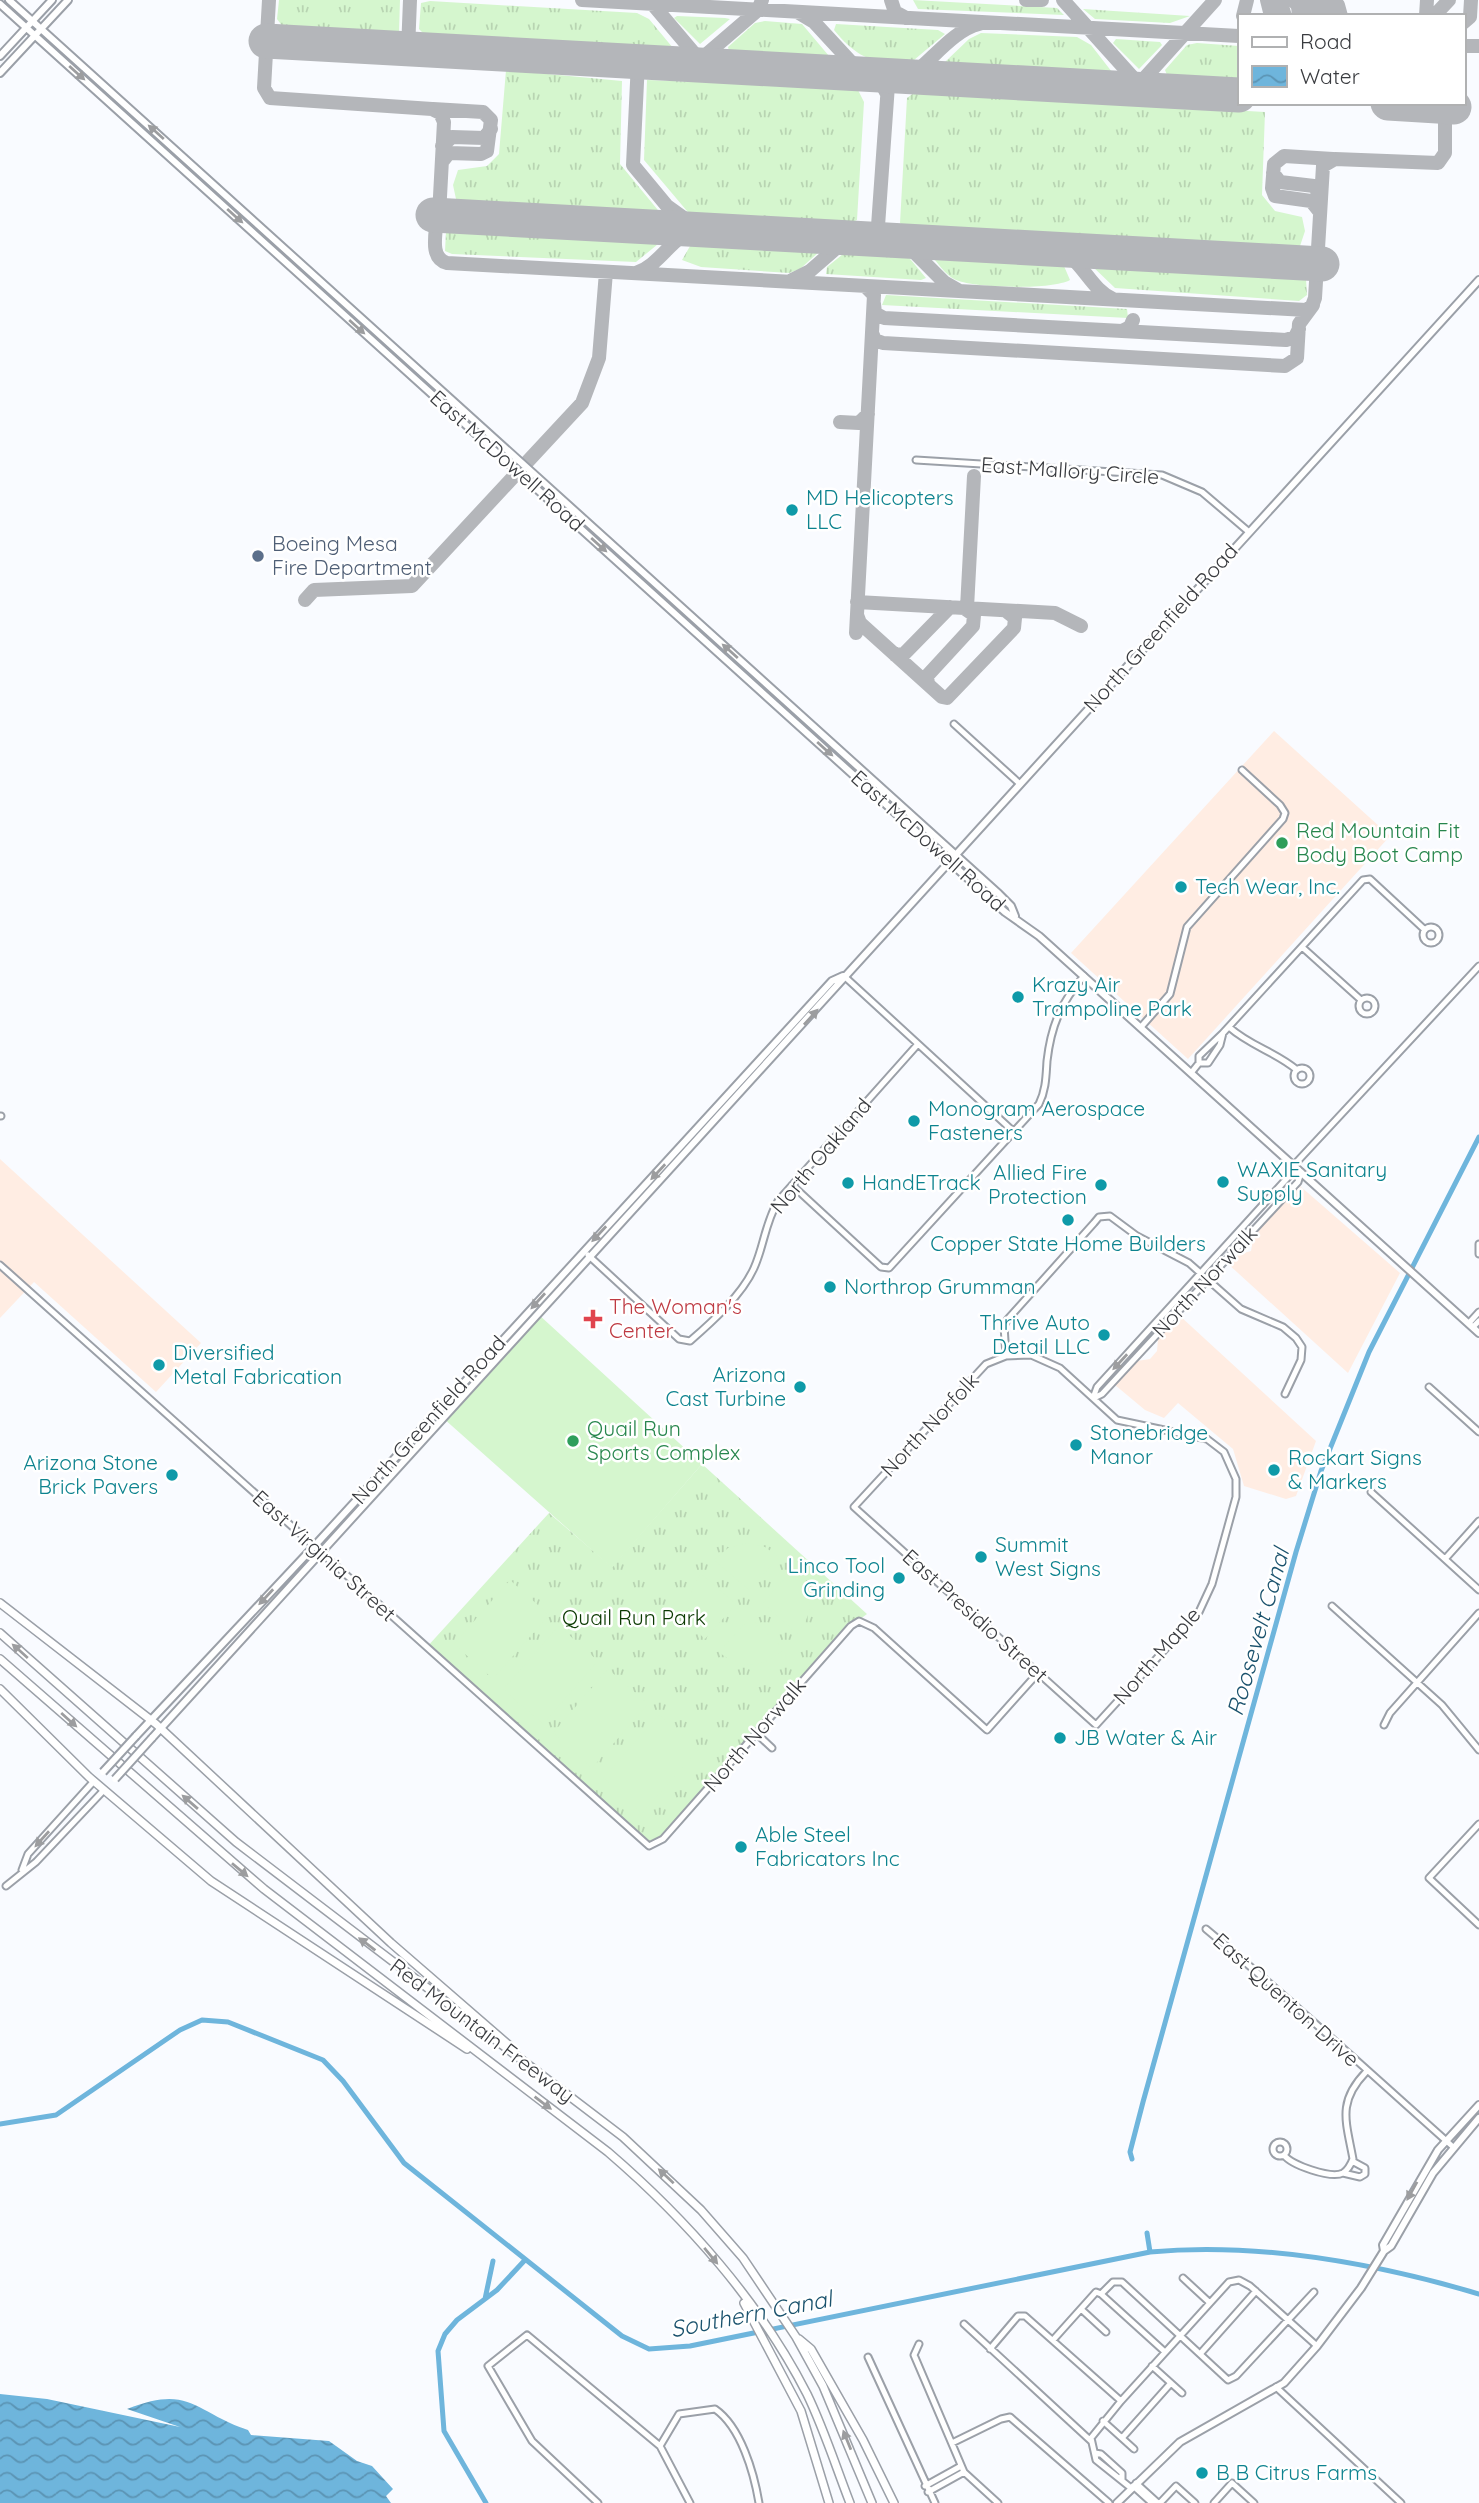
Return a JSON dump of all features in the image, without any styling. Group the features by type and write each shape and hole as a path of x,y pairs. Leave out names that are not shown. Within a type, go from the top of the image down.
{"highway":[{"path":"0,1603 150,1720 440,1988 578,2103"},
{"name":"Red Mountain Freeway","path":"0,1633 236,1842 638,2150 701,2210 774,2302 796,2337 841,2426 872,2503"},
{"name":"Red Mountain Freeway","path":"0,1659 264,1889 645,2184 738,2289 791,2367 807,2394 850,2503"},
{"path":"0,1689 104,1790 227,1893 452,2041 489,2062"},
{"path":"756,2319 783,2372 809,2434 829,2503"},
{"path":"796,2337 811,2349 863,2440 894,2503"}],"main road":[{"name":"East McDowell Road","path":"9,0 956,854 1005,900 1015,916 1474,1328"},
{"path":"0,56 52,0"},
{"path":"0,73 68,0"},
{"name":"East McDowell Road","path":"0,4 1005,912 1015,916"},
{"name":"North Greenfield Road","path":"104,1790 839,986 843,976 1479,280"},
{"path":"774,703 780,696"},
{"name":"North Greenfield Road","path":"94,1781 313,1547 832,981 843,976"},
{"path":"688,1151 689,1144 716,1110"},
{"path":"1384,2251 1383,2245 1416,2183 1445,2140 1479,2105"},
{"path":"1117,2503 1180,2442 1284,2383 1317,2346 1384,2251 1391,2246 1433,2173 1452,2146 1479,2118"}],"street":[{"name":"East Mallory Circle","path":"916,460 1162,475 1202,492 1249,532"},
{"path":"954,724 1020,784"},
{"path":"1141,1027 1170,994 1186,928 1278,825 1284,813 1280,805 1242,770"},
{"path":"1191,1073 1199,1063 1199,1056 1229,1027 1363,880 1370,879 1425,930"},
{"path":"1302,947 1362,1000"},
{"path":"1294,1165 1479,966"},
{"path":"843,976 1014,1132"},
{"path":"792,1185 884,1268 889,1268 1042,1098 1055,1020 1069,993 1084,976"},
{"path":"1229,1027 1244,1040 1281,1058 1297,1070"},
{"path":"1199,1063 1208,1063 1220,1045 1223,1033"},
{"name":"North Oakland","path":"591,1257 680,1339 690,1341 743,1287 760,1254 770,1214 792,1185 918,1044"},
{"name":"North Norwalk","path":"1093,1398 1102,1394 1146,1347 1290,1175 1301,1172"},
{"name":"North Norwalk","path":"1093,1398 1097,1387 1139,1341 1298,1182 1301,1172"},
{"path":"1093,1398 1051,1362 1031,1356 1006,1356 1004,1326 1100,1217 1113,1216 1138,1237 1177,1254 1241,1309 1283,1327 1296,1338 1302,1347 1301,1360 1285,1394"},
{"path":"1479,1244 1479,1254"},
{"path":"584,1251 591,1257"},
{"name":"East Virginia Street","path":"0,1265 649,1846"},
{"path":"1474,1328 1479,1312"},
{"path":"1474,1328 1479,1321"},
{"path":"1139,1341 1146,1347"},
{"name":"North Norfolk","path":"854,1507 978,1371 1006,1356"},
{"path":"1429,1387 1479,1432"},
{"name":"North Maple","path":"1093,1398 1126,1424 1207,1439 1217,1445 1230,1462 1236,1479 1236,1497 1206,1600 1191,1622 1096,1725"},
{"path":"1371,1492 1479,1590"},
{"name":"East Presidio Street","path":"854,1507 1096,1725"},
{"path":"1445,1559 1479,1521"},
{"path":"1332,1606 1418,1681 1454,1717 1479,1750"},
{"path":"1384,1725 1390,1713 1479,1613"},
{"name":"North Norwalk","path":"649,1846 663,1839 851,1626 859,1621 874,1628 988,1730 1038,1673"},
{"path":"756,1733 772,1748"},
{"name":"North Greenfield Road","path":"22,1870 28,1854 94,1781"},
{"name":"North Greenfield Road","path":"6,1886 36,1861 104,1790"},
{"path":"1479,1824 1429,1878 1479,1925"},
{"name":"East Quenton Drive","path":"1206,1929 1311,2017 1366,2072 1452,2146"},
{"name":"East Quenton Drive","path":"1343,2173 1352,2177 1365,2174 1365,2168 1352,2161 1345,2106 1349,2094 1366,2072"},
{"path":"1284,2155 1295,2165 1334,2174 1343,2173 1352,2161"},
{"path":"1183,2278 1210,2303"},
{"path":"1091,2441 1103,2421 1229,2283 1240,2280 1256,2291 1317,2346"},
{"path":"1101,2294 1113,2282 1122,2282 1228,2379 1236,2376 1314,2292"},
{"path":"1200,2354 1256,2291"},
{"path":"1052,2340 1096,2292 1165,2352"},
{"path":"1081,2309 1106,2332"},
{"path":"990,2348 1017,2316 1025,2316 1121,2401"},
{"path":"964,2325 1091,2441 1096,2460 1102,2468 1133,2486 1151,2501 1159,2503 1176,2486 1195,2503"},
{"path":"598,2503 532,2441 488,2366 527,2335 660,2446 690,2503"},
{"path":"919,2344 914,2355 963,2469 998,2503"},
{"path":"868,2357 935,2503"},
{"path":"1152,2366 1182,2393"},
{"path":"1122,2438 1171,2383"},
{"path":"1276,2387 1401,2503"},
{"path":"660,2446 680,2414 715,2409 727,2417 754,2477 759,2503"},
{"path":"952,2443 1006,2417 1015,2420 1109,2503"},
{"path":"1103,2421 1134,2449"},
{"path":"1095,2454 1106,2459 1122,2473 1122,2479"},
{"path":"1102,2468 1106,2459"},
{"path":"927,2489 963,2469"},
{"path":"1214,2503 1232,2483 1254,2503"}],"shaded area":[{"path":"1274,731 1390,836 1188,1059 1071,953"},
{"path":"0,1159 201,1343 156,1392 34,1282 0,1318"},
{"path":"1300,1186 1400,1273 1348,1373 1227,1263 1233,1256 1251,1251 1254,1234"},
{"path":"1180,1316 1316,1441 1296,1496 1286,1499 1244,1486 1233,1449 1178,1403 1164,1418 1145,1410 1115,1385 1137,1361 1150,1359 1157,1351 1158,1339"}],"green space":[{"path":"279,0 400,0 399,33 283,27 277,19"},
{"path":"913,0 1057,8 1064,15 918,9"},
{"path":"430,1 637,13 649,19 673,48 425,35 419,29 421,3"},
{"path":"1083,9 1190,16 1170,23 1095,19"},
{"path":"674,18 730,19 700,44"},
{"path":"765,21 802,24 829,56 729,52 728,47 755,23"},
{"path":"836,24 938,30 945,34 914,60 878,61 859,54 842,40 834,30"},
{"path":"981,33 1077,37 1091,45 1112,72 945,62 969,39"},
{"path":"1116,39 1160,42 1162,45 1139,69 1113,43"},
{"path":"1197,43 1238,46 1238,79 1167,75 1165,70 1187,45"},
{"path":"506,70 622,81 620,164 662,215 472,205 456,199 453,185 458,170 487,166 499,154"},
{"path":"647,80 857,88 864,102 857,220 846,225 692,217 644,160"},
{"path":"915,92 1265,112 1262,195 1275,211 1302,217 1305,231 1300,246 1284,249 906,228 900,223 907,98"},
{"path":"453,228 663,240 636,262 452,254 445,251 446,232"},
{"path":"693,241 816,248 820,251 800,269 789,273 701,267 682,260"},
{"path":"848,250 906,254 926,278 921,280 826,274 827,267"},
{"path":"936,255 1057,262 1064,266 1070,280 1033,287 969,283 955,280 948,275 934,259"},
{"path":"1090,264 1302,275 1306,279 1307,295 1299,301 1115,288"},
{"path":"886,295 1127,309 1128,318 882,305"},
{"name":"Quail Run Sports Complex","path":"538,1314 702,1464 612,1568 443,1418"},
{"name":"Quail Run Park","path":"702,1464 867,1614 851,1626 663,1839 649,1846 426,1648 549,1513 612,1567"},
{"path":"746,1543 765,1547 779,1557 749,1590 714,1560 728,1548"},
{"path":"793,1569 805,1584 810,1601 807,1618 797,1634 763,1603"},
{"path":"701,1574 736,1604 705,1639 693,1624 689,1607 692,1590"},
{"path":"510,1580 549,1615 493,1679 454,1644"},
{"path":"750,1618 784,1649 761,1663 735,1662 719,1652"},
{"path":"559,1626 598,1661 543,1724 503,1689"},
{"path":"608,1669 648,1704 592,1768 553,1733"},
{"path":"659,1715 698,1750 642,1813 603,1778"}],"water":[{"path":"0,2394 47,2399 180,2427 127,2409 165,2399 178,2400 248,2430 251,2435 329,2441 357,2461 372,2466 393,2489 386,2496 391,2503 0,2503"}],"waterway":[{"name":"Roosevelt Canal","path":"1132,2159 1130,2152 1143,2102 1321,1471 1369,1352 1479,1137"},
{"name":"Southern Canal","path":"0,2124 56,2115 180,2030 202,2020 228,2022 323,2060 343,2081 404,2163 622,2336 649,2349 690,2346 1150,2252 1233,2250 1316,2258 1399,2273 1479,2294"},
{"name":"Roosevelt Canal","path":"1147,2233 1150,2252"},
{"path":"486,2503 444,2431 438,2351 445,2334 457,2320 497,2290 525,2260"},
{"path":"485,2299 493,2261"}],"taxiway":[{"path":"269,0 264,88 270,98 432,109 440,113 444,122 439,215"},
{"path":"408,50 410,0"},
{"path":"582,0 1238,36"},
{"path":"649,0 704,65"},
{"path":"694,65 758,10 762,0"},
{"path":"891,0 895,12 906,18"},
{"path":"1026,0 1042,0"},
{"path":"1063,0 1136,81 1156,90"},
{"path":"1123,88 1141,82 1215,0"},
{"path":"1244,14 1247,0"},
{"path":"1267,0 1270,14"},
{"path":"1280,0 1284,14"},
{"path":"1293,0 1298,6 1299,14"},
{"path":"1306,0 1312,6 1313,14"},
{"path":"1318,0 1326,6 1327,14"},
{"path":"1328,0 1338,5 1340,14"},
{"path":"1426,14 1427,0"},
{"path":"1436,14 1449,0"},
{"path":"1465,21 1470,17 1471,0"},
{"path":"799,13 814,22 862,74 880,80 886,92"},
{"path":"893,240 883,235 878,226 888,85 913,74 961,32 979,24"},
{"path":"1465,46 1479,46"},
{"path":"638,62 633,165 667,206 699,229"},
{"path":"437,215 435,250 437,256 447,263 1306,310 1312,306 1315,298 1323,166 1335,159 1438,163 1445,153 1445,105"},
{"path":"433,109 483,112 491,120 487,151 481,154 449,153 442,162"},
{"path":"442,146 452,137 484,138 491,129"},
{"path":"1319,211 1311,201 1275,196 1272,188 1274,164 1284,156 1333,159"},
{"path":"1273,173 1280,182 1314,186 1320,195"},
{"path":"860,238 869,236 878,226"},
{"path":"636,273 653,263 682,236 699,229"},
{"path":"792,280 810,271 849,237"},
{"path":"902,240 944,282 958,290"},
{"path":"1055,249 1072,258 1097,288 1113,299"},
{"path":"305,600 314,590 412,586 582,403 599,358 606,272"},
{"path":"856,633 874,295 865,286"},
{"path":"874,304 875,313 884,318 1122,331 1130,327 1133,320"},
{"path":"872,333 875,340 883,343 1285,366 1297,358 1299,324 1313,305"},
{"path":"1122,331 1286,340 1295,337 1299,329"},
{"path":"840,422 859,423 868,414"},
{"path":"967,608 974,476"},
{"path":"857,602 1055,613 1081,626"},
{"path":"895,655 904,654 950,607"},
{"path":"928,684 927,676 973,626 974,615 964,608"},
{"path":"857,615 860,623 942,697 947,698 1014,628 1015,618 1006,611"}],"runway":[{"path":"266,41 1238,95"},
{"path":"1421,105 1454,107"},
{"path":"433,215 1322,264"}],"place":[{"name":"MD Helicopters LLC","path":"792,510"},
{"name":"Boeing Mesa Fire Department","path":"258,556"},
{"name":"Red Mountain Fit Body Boot Camp","path":"1282,843"},
{"name":"Tech Wear, Inc.","path":"1181,887"},
{"name":"Krazy Air Trampoline Park","path":"1018,997"},
{"name":"Monogram Aerospace Fasteners","path":"914,1121"},
{"name":"WAXIE Sanitary Supply","path":"1223,1182"},
{"name":"HandETrack","path":"848,1183"},
{"name":"Allied Fire Protection","path":"1101,1185"},
{"name":"Copper State Home Builders","path":"1068,1220"},
{"name":"Northrop Grumman","path":"830,1287"},
{"name":"The Woman's Center","path":"593,1319"},
{"name":"Thrive Auto Detail LLC","path":"1104,1335"},
{"name":"Diversified Metal Fabrication","path":"159,1365"},
{"name":"Arizona Cast Turbine","path":"800,1387"},
{"name":"Quail Run Sports Complex","path":"573,1441"},
{"name":"Stonebridge Manor","path":"1076,1445"},
{"name":"Rockart Signs & Markers","path":"1274,1470"},
{"name":"Arizona Stone Brick Pavers","path":"172,1475"},
{"name":"Summit West Signs","path":"981,1557"},
{"name":"Linco Tool Grinding","path":"899,1578"},
{"name":"JB Water & Air","path":"1060,1738"},
{"name":"Able Steel Fabricators Inc","path":"741,1847"},
{"name":"B B Citrus Farms","path":"1202,2473"}]}
